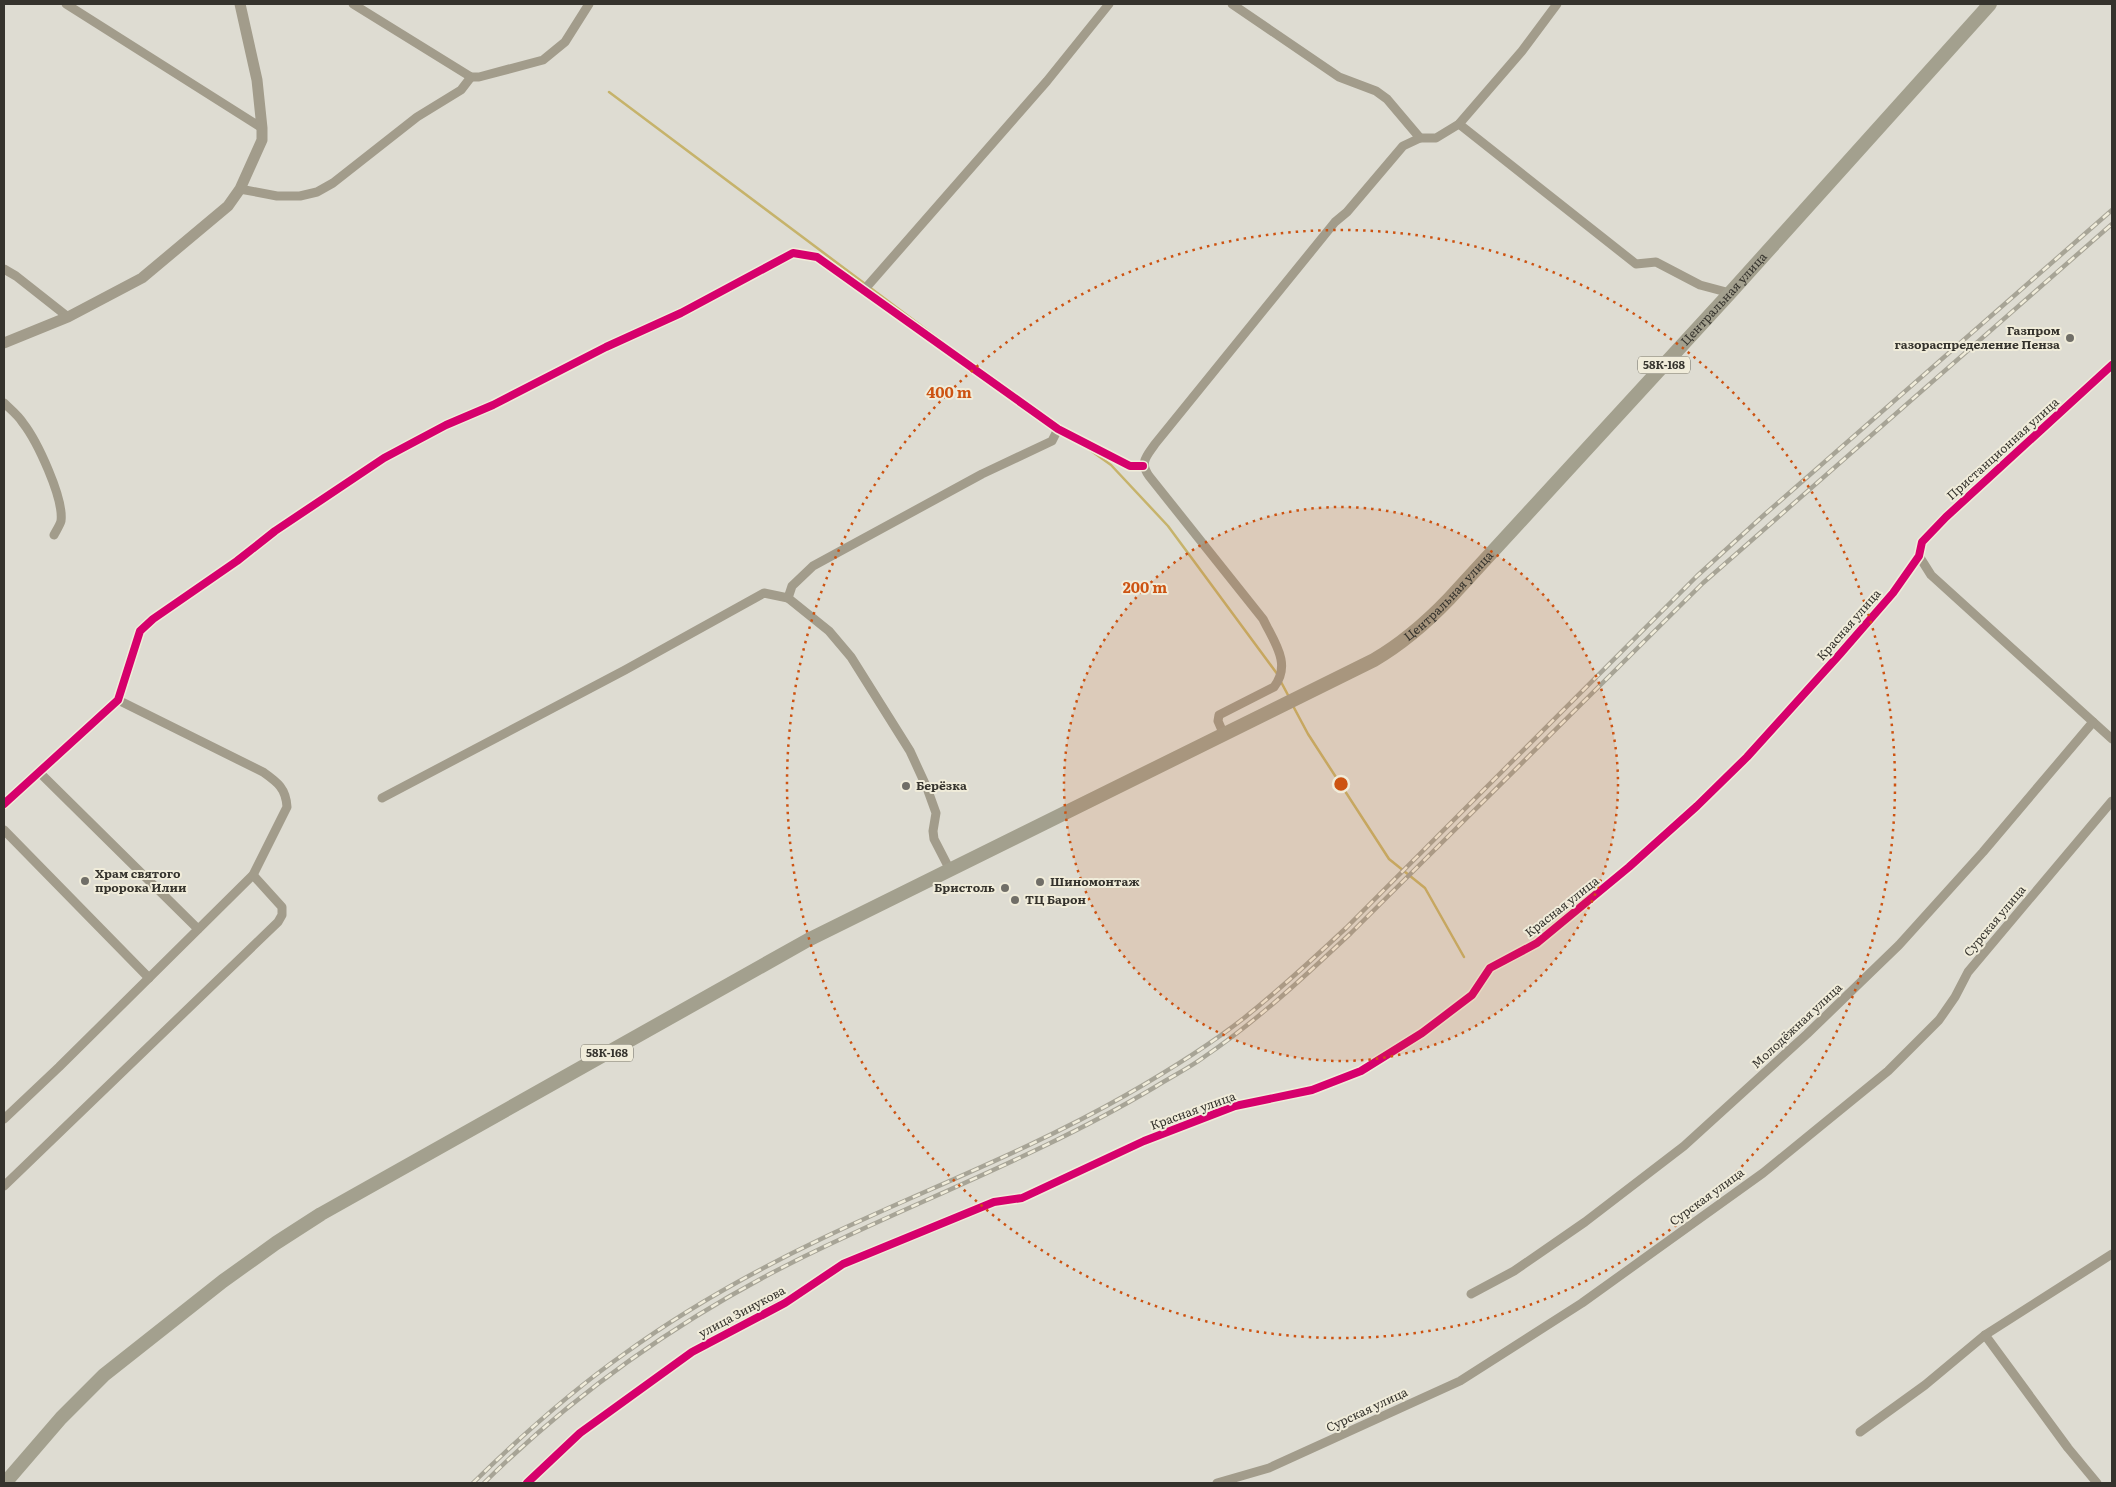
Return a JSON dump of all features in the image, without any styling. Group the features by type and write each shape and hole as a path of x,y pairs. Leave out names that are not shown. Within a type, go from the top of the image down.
{"main road":[{"name":"Центральная улица","path":"1224,735 1374,660 1398,646 1422,626 1730,294 1990,4"},
{"name":"58К-168","path":"5,1483 61,1418 104,1375 223,1281 283,1238 321,1214 808,940 1224,735"}],"street":[{"path":"66,4 262,128"},
{"path":"4,343 68,317 142,278 228,206 240,189 262,140 262,128 257,80 240,4"},
{"path":"353,4 470,77 479,77 543,60 566,42 589,4"},
{"path":"864,290 1047,81 1109,4"},
{"path":"1232,4 1305,56 1339,77 1376,91 1387,99 1420,138"},
{"path":"1224,735 1218,721 1219,715 1274,687 1280,680 1283,666 1276,645 1263,619 1149,476 1143,466 1146,457 1335,222 1347,212 1404,146 1420,138 1436,138 1459,124 1522,51 1557,4"},
{"path":"240,189 277,196 300,196 317,192 333,183 417,117 461,90 470,77"},
{"path":"1459,124 1636,264 1656,262 1686,279 1730,294"},
{"path":"4,804 118,700 140,631 153,619 237,561 274,531 400,450 446,425 493,405 606,347 681,312 793,253 817,257 1058,429 1130,466 1143,466"},
{"path":"4,269 16,276 68,317"},
{"name":"Пристанционная улица","path":"1919,556 1922,542 1946,516 2112,365"},
{"path":"4,403 32,436 60,502 61,522 54,535"},
{"path":"788,598 792,586 813,566 982,474 1052,441 1058,429"},
{"path":"1919,556 1931,575 2112,739"},
{"name":"Красная улица","path":"994,1202 1022,1198 1144,1142 1235,1106 1312,1090 1361,1071 1422,1033 1472,995 1490,968 1537,943 1629,867 1698,806 1747,757 1840,654 1892,593 1919,556"},
{"path":"382,798 625,670 764,593 788,598 829,631 851,657 910,751 936,813 933,831 934,839 950,870"},
{"path":"4,1119 253,875 287,807 286,797 281,785 263,772 118,700"},
{"name":"Молодёжная улица","path":"1471,1294 1514,1271 1586,1222 1684,1146 1807,1034 1899,945 1983,852 2093,722"},
{"path":"39,772 198,930"},
{"name":"Сурская улица","path":"1217,1483 1269,1468 1460,1380 1582,1303 1763,1173 1888,1071 1939,1020 1955,997 1968,972 2112,801"},
{"path":"4,830 150,978"},
{"path":"4,1186 278,922 282,915 282,907 253,875"},
{"name":"улица Зинукова","path":"527,1483 580,1433 692,1352 785,1303 843,1264 994,1202"},
{"path":"1860,1432 1925,1385 1985,1335 2112,1254"},
{"path":"1985,1335 2068,1448 2098,1483"}],"waterway":[{"path":"609,92 940,340"},
{"path":"1090,450 1111,465 1168,526 1278,675"},
{"path":"1280,680 1289,697"},
{"path":"1292,704 1308,734 1389,859 1425,888 1464,957"}],"railway":[{"path":"473,1483 565,1399 648,1337 696,1306 746,1277 823,1238 1014,1152 1089,1115 1171,1068 1216,1039 1244,1018 1346,928 1697,576 2112,210"},
{"path":"484,1483 562,1412 603,1380 646,1349 734,1294 828,1245 1076,1131 1186,1069 1243,1029 1351,933 1703,583 2112,224"}],"cycle path":[{"path":"4,804 118,700 140,631 153,619 237,561 275,531 384,458 446,425 493,405 606,347 681,313 793,253 817,257 1058,429 1130,466 1143,466"},
{"path":"527,1483 580,1433 692,1352 785,1303 843,1264 994,1202 1022,1198 1144,1141 1235,1106 1312,1090 1361,1071 1422,1033 1472,995 1490,968 1537,943 1629,867 1697,806 1747,757 1893,593 1919,556 1922,542 1946,517 2112,365"}],"place":[{"name":"Газпром газораспределение Пенза","path":"2070,338"},
{"name":"Берёзка","path":"906,786"},
{"name":"Храм святого пророка Илии","path":"85,881"},
{"name":"Шиномонтаж","path":"1040,882"},
{"name":"Бристоль","path":"1005,888"},
{"name":"ТЦ Барон","path":"1015,900"}]}
